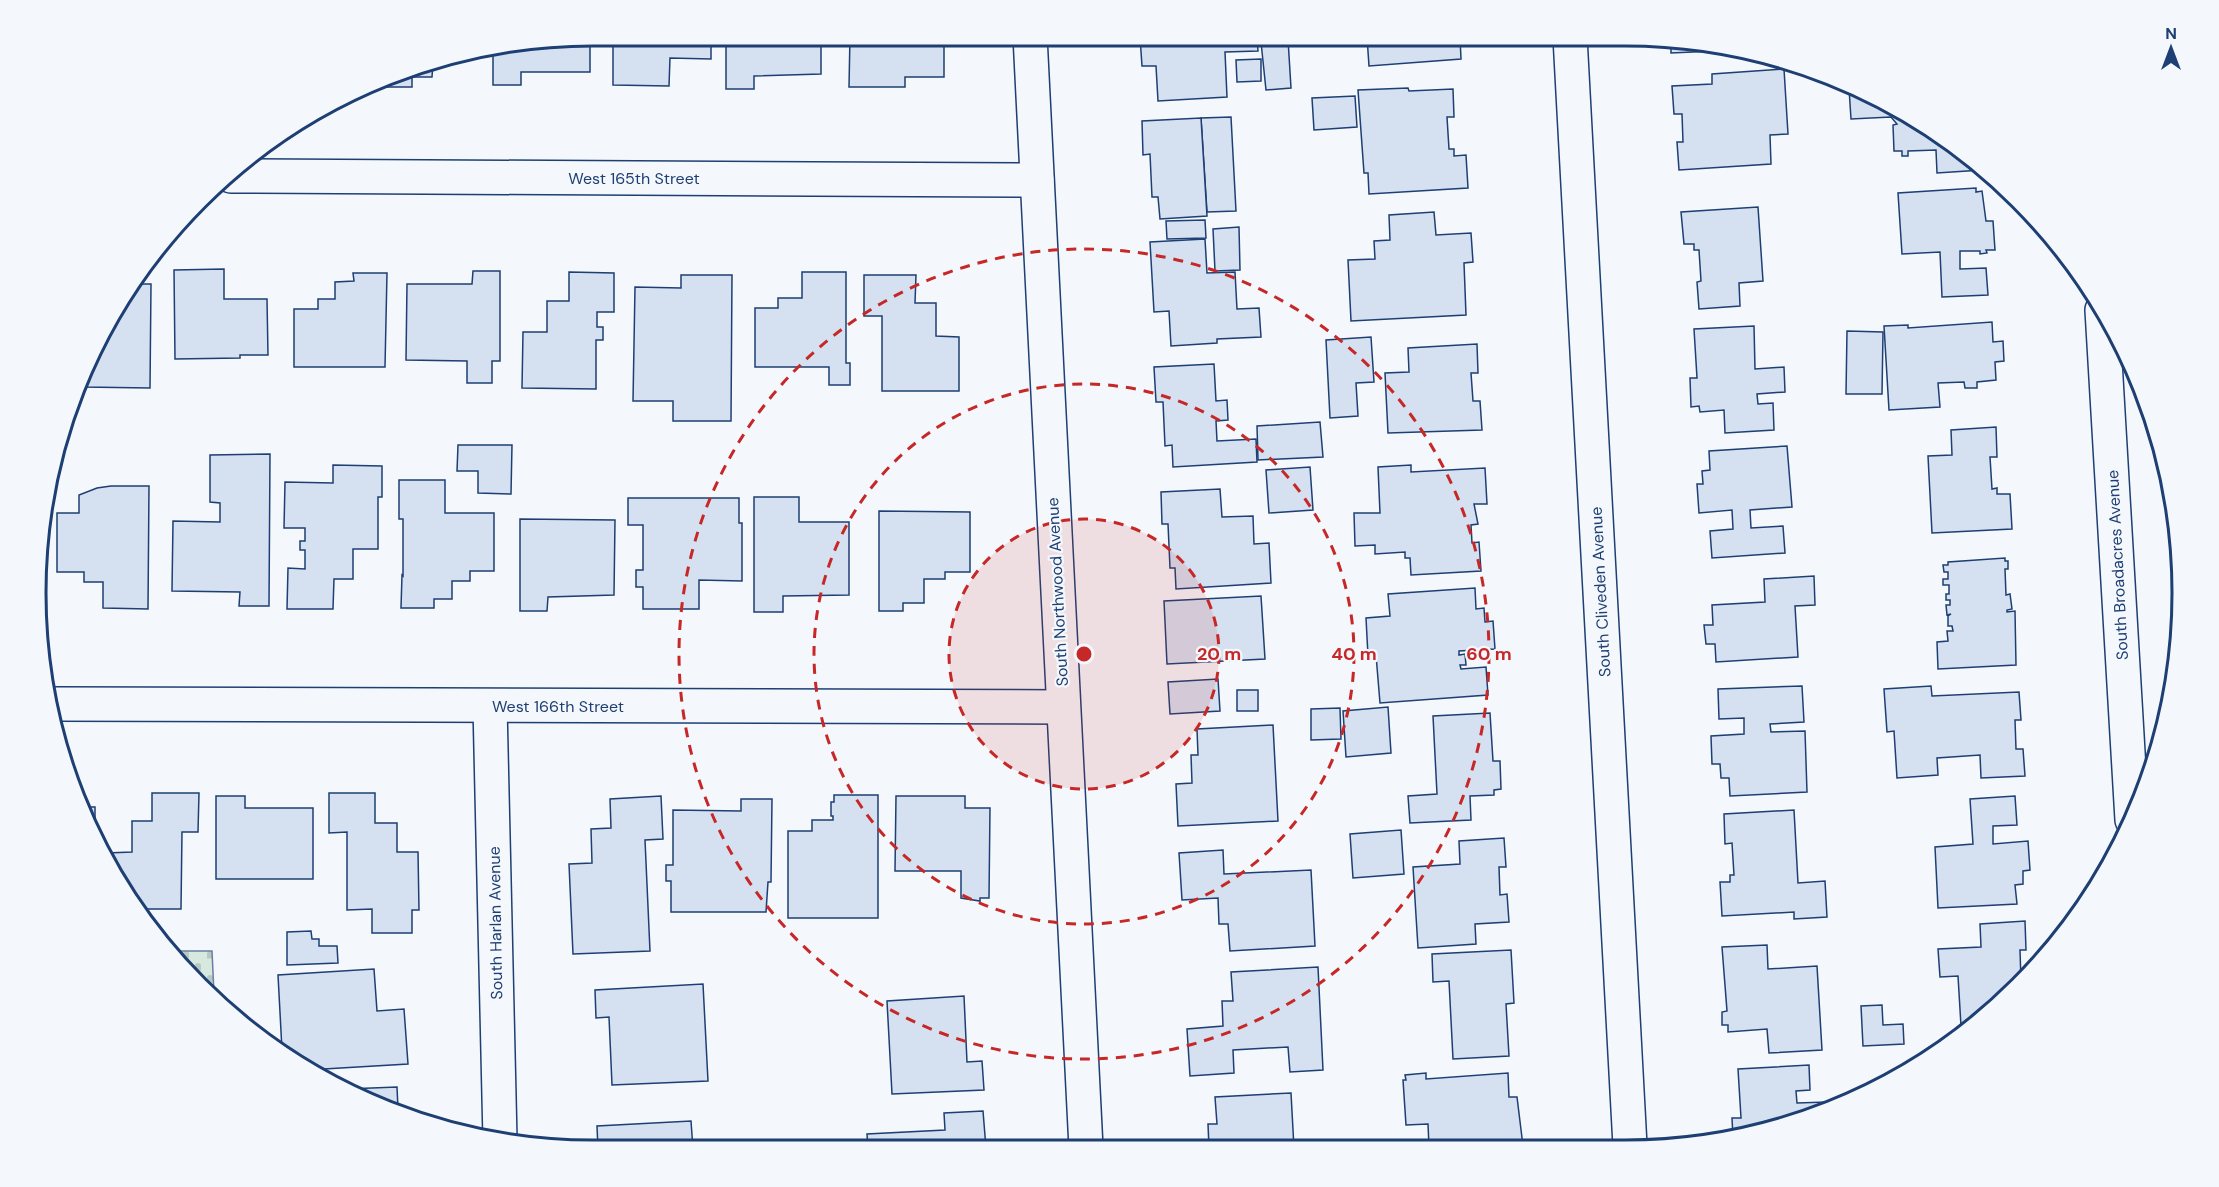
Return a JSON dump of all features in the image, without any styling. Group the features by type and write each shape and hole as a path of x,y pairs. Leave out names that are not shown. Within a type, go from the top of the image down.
{"street":[{"name":"South Northwood Avenue","path":"1030,46 1086,1140"},
{"name":"South Cliveden Avenue","path":"1570,46 1630,1140"},
{"name":"West 165th Street","path":"241,176 1037,180"},
{"name":"South Broadacres Avenue","path":"2103,328 2131,803"},
{"name":"West 166th Street","path":"58,704 1062,707"},
{"name":"South Harlan Avenue","path":"490,706 500,1132"}],"green space":[{"path":"180,951 212,951 214,986"}],"building":[{"path":"590,46 590,72 521,72 521,85 493,85 493,56 522,51"},
{"path":"613,46 711,46 711,59 670,58 669,86 613,85"},
{"path":"726,46 821,46 821,74 754,76 754,89 726,89"},
{"path":"850,46 944,46 944,77 905,77 905,87 849,87"},
{"path":"1141,46 1258,46 1258,51 1225,52 1227,97 1158,101 1156,66 1142,66"},
{"path":"1261,46 1288,46 1291,88 1266,90"},
{"path":"1368,46 1460,46 1461,59 1369,66"},
{"path":"1671,49 1701,52 1671,53"},
{"path":"1261,59 1261,81 1237,82 1236,60"},
{"path":"432,71 432,77 415,77"},
{"path":"1784,71 1788,134 1770,135 1771,164 1679,170 1677,142 1683,142 1682,114 1674,114 1672,86 1712,84 1712,74"},
{"path":"412,78 412,87 387,87"},
{"path":"1408,88 1409,91 1453,89 1454,117 1447,117 1449,149 1454,149 1454,156 1466,155 1468,188 1369,194 1368,173 1364,173 1358,90"},
{"path":"1849,95 1899,120 1972,171 1937,173 1936,150 1908,151 1908,156 1902,156 1902,151 1894,151 1893,125 1897,124 1891,117 1851,119"},
{"path":"1355,96 1357,127 1314,130 1312,98"},
{"path":"1231,117 1236,211 1207,212 1201,118"},
{"path":"1201,118 1207,216 1160,219 1158,197 1152,197 1150,154 1143,155 1142,121"},
{"path":"1976,188 1976,192 1982,191 1986,221 1993,221 1995,250 1986,250 1987,253 1980,254 1980,251 1960,251 1960,269 1986,268 1988,295 1942,297 1940,252 1902,254 1898,193"},
{"path":"1758,207 1763,281 1739,283 1740,306 1699,309 1697,282 1701,281 1699,250 1694,250 1694,244 1684,244 1681,212"},
{"path":"1434,212 1436,235 1471,233 1473,262 1464,263 1466,315 1351,321 1348,260 1375,259 1374,241 1390,240 1389,215"},
{"path":"1205,220 1206,238 1167,239 1166,221"},
{"path":"1239,227 1240,270 1215,271 1213,229"},
{"path":"1205,239 1207,273 1235,272 1237,309 1259,308 1261,337 1217,339 1217,343 1171,346 1169,311 1154,312 1150,242"},
{"path":"224,269 224,299 267,299 268,355 175,359 174,270"},
{"path":"473,271 500,271 500,361 492,361 492,383 467,383 467,361 406,360 407,284 472,284"},
{"path":"569,272 614,273 614,312 597,312 597,327 603,327 603,340 596,340 596,389 522,388 523,332 547,332 547,301 569,301"},
{"path":"802,272 846,272 846,363 850,363 850,385 829,385 829,367 755,367 755,308 778,308 778,298 802,298"},
{"path":"353,273 387,273 385,367 294,367 294,309 318,309 318,299 335,299 335,282 354,281"},
{"path":"681,275 732,275 731,421 673,421 673,401 633,401 635,287 681,288"},
{"path":"864,275 916,275 915,303 936,303 936,336 959,337 959,391 882,391 882,316 864,316"},
{"path":"143,284 151,284 150,388 87,387 120,320"},
{"path":"1992,322 1993,342 2003,341 2004,361 1995,362 1996,380 1977,382 1977,388 1965,388 1964,382 1938,383 1940,407 1889,410 1884,326 1908,325 1908,328"},
{"path":"1754,326 1755,369 1784,367 1785,392 1757,394 1758,404 1773,403 1774,430 1725,433 1724,410 1700,412 1699,406 1691,407 1690,378 1697,378 1694,329"},
{"path":"1847,331 1883,332 1882,394 1846,394"},
{"path":"1371,337 1374,382 1356,383 1358,416 1330,418 1326,340"},
{"path":"1477,344 1478,373 1471,373 1473,401 1480,401 1482,430 1388,433 1385,373 1409,372 1408,348"},
{"path":"1214,364 1216,401 1227,400 1228,420 1216,421 1217,441 1256,439 1257,462 1173,467 1172,445 1165,446 1163,402 1156,402 1154,367"},
{"path":"1320,422 1323,457 1258,460 1257,426"},
{"path":"1996,427 1997,457 1990,457 1992,489 1997,488 1997,494 2010,494 2012,529 1932,533 1928,456 1952,455 1951,430"},
{"path":"458,445 512,445 511,494 478,493 478,471 457,471"},
{"path":"1787,446 1792,507 1750,510 1751,528 1783,526 1785,553 1712,558 1710,531 1733,529 1732,510 1699,513 1697,484 1703,484 1702,471 1710,470 1709,451"},
{"path":"270,454 269,606 239,606 240,592 172,591 173,521 220,522 220,503 210,502 210,455"},
{"path":"333,465 382,466 382,497 378,497 378,549 353,549 353,579 334,579 333,609 287,609 288,568 305,569 305,550 300,550 300,541 305,541 305,528 284,528 285,482 333,483"},
{"path":"1411,465 1411,472 1485,468 1487,504 1474,504 1478,524 1471,525 1472,543 1479,542 1481,571 1411,575 1410,558 1405,558 1405,552 1375,554 1375,545 1355,546 1354,513 1380,513 1378,467"},
{"path":"1310,467 1313,510 1269,513 1266,470"},
{"path":"399,480 445,480 445,513 494,513 494,571 470,571 470,581 452,581 452,599 434,599 434,608 401,608 403,519 399,519"},
{"path":"149,486 148,609 103,608 103,582 84,582 84,572 57,572 57,513 79,513 79,495 97,488"},
{"path":"1220,489 1222,517 1253,516 1254,544 1269,543 1271,583 1176,589 1175,568 1170,568 1168,524 1162,524 1161,492"},
{"path":"754,497 799,497 799,522 849,522 849,595 783,596 783,612 754,612"},
{"path":"628,498 739,498 739,523 742,523 742,581 699,580 699,609 643,609 643,587 636,587 636,570 643,570 643,525 628,525"},
{"path":"879,511 970,512 970,572 945,572 945,579 924,579 924,603 903,603 903,611 879,611"},
{"path":"520,519 615,520 614,595 548,597 547,611 520,611"},
{"path":"2005,558 2005,561 2008,561 2008,569 2005,569 2006,595 2010,594 2012,609 2007,612 2015,611 2016,665 1938,669 1937,642 1948,641 1947,631 1953,631 1952,626 1948,626 1948,616 1951,614 1947,615 1946,605 1950,605 1950,600 1946,600 1946,594 1949,594 1949,585 1943,585 1943,579 1948,579 1948,572 1944,572 1943,565 1948,565 1948,562"},
{"path":"1814,576 1815,605 1795,606 1798,657 1716,662 1715,644 1706,644 1704,625 1713,625 1712,605 1765,602 1764,579"},
{"path":"1475,588 1476,609 1484,608 1485,622 1493,621 1495,649 1459,651 1459,655 1465,654 1466,665 1460,665 1461,669 1486,667 1488,695 1380,703 1376,655 1368,656 1366,618 1390,616 1388,594"},
{"path":"1261,596 1265,659 1167,664 1164,601"},
{"path":"1218,679 1220,711 1170,714 1168,682"},
{"path":"1802,686 1804,722 1770,724 1771,732 1805,731 1807,792 1730,796 1729,778 1721,778 1720,764 1712,764 1711,736 1744,734 1744,718 1719,719 1718,689"},
{"path":"1931,686 1932,696 2019,692 2021,720 2015,720 2016,749 2023,749 2025,776 1981,778 1980,755 1937,758 1938,775 1897,778 1894,731 1887,732 1884,689"},
{"path":"1237,690 1258,690 1258,711 1237,711"},
{"path":"1388,707 1391,753 1346,757 1343,711"},
{"path":"1340,708 1341,739 1311,740 1311,709"},
{"path":"1490,713 1493,761 1500,761 1501,789 1494,790 1494,795 1470,796 1471,820 1410,823 1408,796 1437,794 1433,716"},
{"path":"1273,725 1278,821 1178,826 1176,784 1192,783 1191,755 1198,755 1197,729"},
{"path":"152,793 199,793 198,832 182,832 181,909 148,909 112,853 132,852 132,821 152,821"},
{"path":"329,793 375,793 375,823 397,823 397,852 418,852 419,910 412,910 412,933 372,933 372,909 347,910 347,832 329,833"},
{"path":"834,795 878,795 878,918 788,918 788,831 812,831 812,820 833,820 831,802 834,802"},
{"path":"216,796 245,796 245,808 313,808 313,879 216,879"},
{"path":"661,796 663,839 645,840 650,951 573,954 569,864 592,863 591,829 611,828 610,799"},
{"path":"896,796 965,796 965,808 990,808 989,898 980,898 980,901 961,898 961,871 895,871"},
{"path":"2015,796 2017,825 1993,826 1993,844 2028,841 2030,870 2023,871 2023,884 2015,885 2017,904 1938,908 1935,847 1973,844 1970,799"},
{"path":"741,799 772,799 771,882 768,882 766,912 671,912 671,881 666,881 666,865 673,865 673,810 741,811"},
{"path":"90,807 95,807 95,818"},
{"path":"1794,810 1798,883 1825,881 1827,917 1794,919 1794,912 1722,916 1720,882 1730,882 1730,875 1734,875 1732,843 1725,844 1724,814"},
{"path":"1401,830 1404,874 1353,878 1350,834"},
{"path":"1504,838 1506,867 1499,867 1500,895 1507,894 1509,922 1475,924 1476,944 1418,948 1413,867 1460,864 1459,841"},
{"path":"1223,850 1224,874 1311,870 1315,946 1230,951 1228,924 1219,924 1218,898 1182,900 1179,853"},
{"path":"2025,921 2026,950 2020,950 2021,971 1986,1005 1961,1025 1958,976 1940,977 1938,949 1981,947 1980,924"},
{"path":"311,931 312,939 319,939 319,946 337,946 338,963 287,965 287,932"},
{"path":"1767,945 1768,969 1817,966 1822,1050 1769,1053 1767,1029 1728,1032 1728,1025 1722,1025 1722,1012 1727,1011 1722,947"},
{"path":"1511,950 1514,1003 1506,1004 1509,1056 1453,1059 1449,981 1433,982 1432,954"},
{"path":"1318,967 1323,1070 1290,1072 1288,1047 1233,1050 1234,1073 1190,1076 1187,1029 1223,1026 1222,1001 1233,1001 1231,972"},
{"path":"374,969 377,1011 404,1009 408,1064 324,1069 290,1048 282,1042 278,975"},
{"path":"703,984 708,1081 612,1085 609,1017 596,1018 595,990"},
{"path":"964,996 967,1062 982,1061 984,1090 892,1094 887,1001"},
{"path":"1882,1005 1883,1025 1903,1024 1904,1044 1863,1046 1861,1006"},
{"path":"1809,1065 1810,1090 1796,1091 1797,1103 1826,1102 1767,1122 1733,1130 1732,1118 1741,1118 1738,1069"},
{"path":"1426,1073 1426,1079 1508,1073 1509,1097 1517,1097 1522,1140 1429,1140 1428,1124 1406,1125 1403,1080 1406,1080 1405,1075"},
{"path":"397,1087 398,1104 384,1099 361,1088"},
{"path":"1291,1093 1294,1140 1209,1140 1208,1124 1217,1124 1215,1097"},
{"path":"983,1111 985,1140 867,1140 867,1134 945,1130 944,1113"},
{"path":"691,1121 692,1140 598,1140 597,1126"}]}
